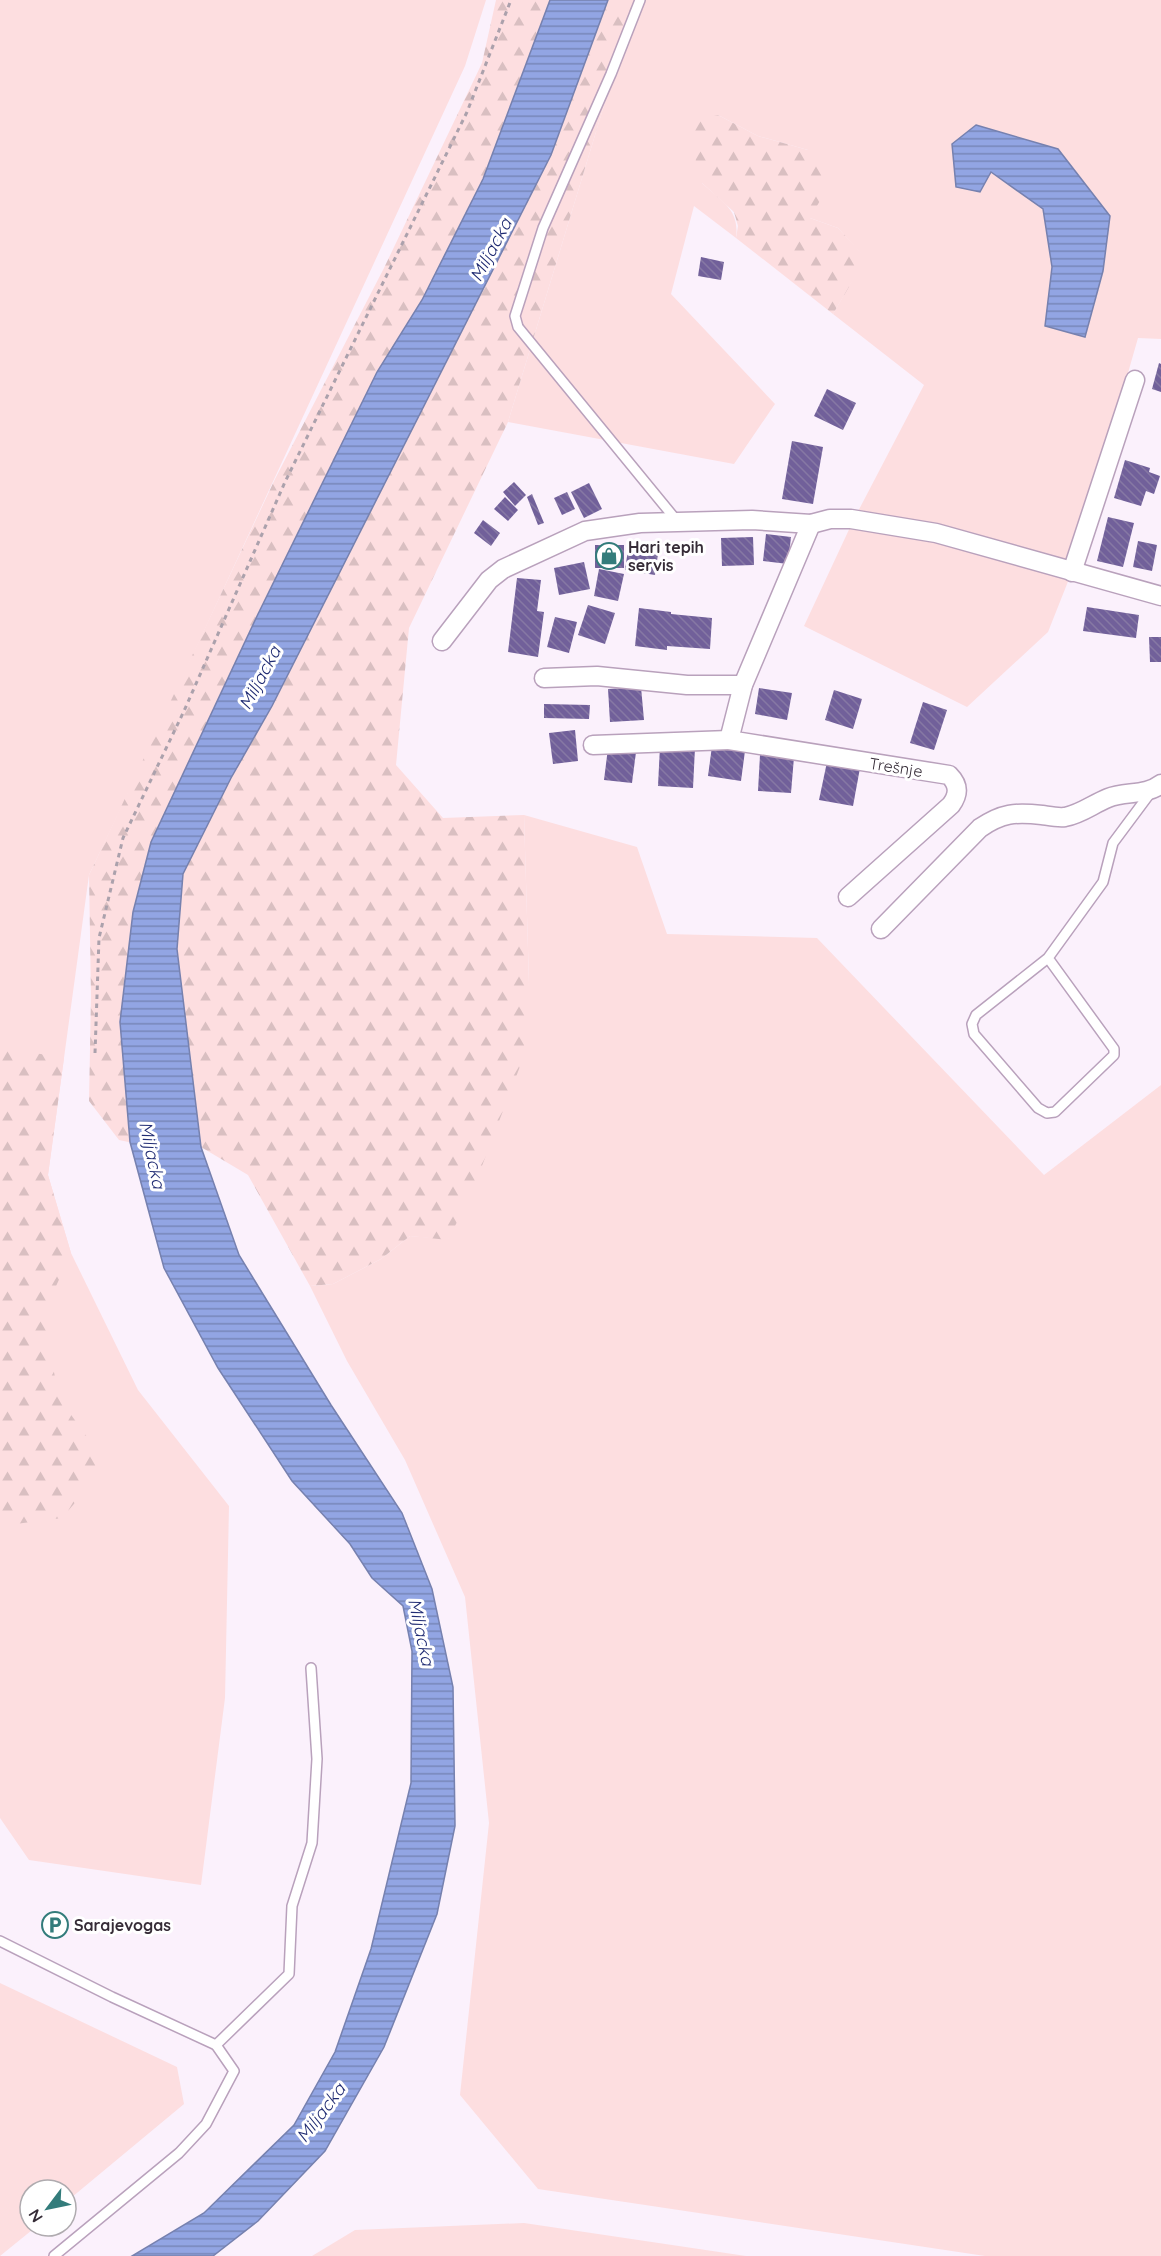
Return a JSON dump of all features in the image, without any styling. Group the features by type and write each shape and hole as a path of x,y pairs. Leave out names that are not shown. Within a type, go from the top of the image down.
{"street":[{"path":"1072,572 1135,380"},
{"path":"442,641 489,580 503,569 585,531 640,523 752,520 812,524 830,519 850,519 936,533 1161,596"},
{"path":"729,740 743,685 812,524"},
{"path":"544,678 597,676 687,685 743,685"},
{"name":"Trešnje","path":"593,745 729,740 949,775 955,781 957,797 848,897"},
{"path":"881,929 980,828 994,818 1005,814 1024,813 1062,817 1078,813 1108,798 1157,787"}],"lane":[{"path":"640,0 611,74 543,228 515,316 518,327 678,523"},
{"path":"1048,958 1114,1049 1114,1055 1055,1112 1047,1113 1038,1108 974,1034 972,1024 976,1015 1048,958 1103,882 1113,843 1157,787"},
{"path":"216,2045 289,1974 292,1906 312,1843 316,1759 311,1668"},
{"path":"0,1941 112,1997 216,2045 234,2071 206,2124 179,2153 54,2256"}],"path":[{"path":"95,1053 99,938 123,838 184,711 285,482 467,112 511,0"}],"green space":[{"path":"0,0 486,0 465,66 89,875 48,1175 71,1253 138,1390 229,1506 225,1698 201,1885 29,1860 0,1818"},
{"path":"496,0 636,0 508,422 409,628 396,765 443,818 524,815 529,983 524,1056 472,1192 448,1240 410,1236 381,1259 333,1284 310,1286 248,1175 201,1147 167,1150 119,1140 89,1101 91,996 89,875 275,479 384,268 482,63"},
{"path":"636,0 1161,0 1161,339 1138,338 1069,579 1048,632 967,707 804,626 853,521 924,385 833,314 865,258 838,228 810,218 808,150 758,136 718,115 702,183 728,206 735,220 736,238 694,206 671,294 775,404 734,464 508,422"},
{"path":"718,115 758,136 808,150 832,180 810,218 838,228 866,258 833,314 736,238 738,226 734,212 702,183 685,123"},
{"path":"524,815 637,847 667,934 817,938 1044,1175 1161,1085 1161,2256 985,2256 538,2189 460,2095 489,1823 465,1597 405,1460 347,1361 310,1286 333,1284 381,1259 410,1236 448,1239 529,983"},
{"path":"0,1047 64,1058 48,1175 71,1253 43,1315 59,1398 107,1465 62,1518 0,1526"},
{"path":"0,1983 177,2067 184,2104 78,2192 78,2178 18,2178 18,2238 22,2238 0,2256"},
{"path":"524,2223 746,2256 312,2256 355,2230"}],"water":[{"name":"Miljacka","path":"550,0 608,0 551,155 272,706 231,778 183,874 177,949 201,1147 239,1255 331,1405 402,1513 432,1589 453,1687 455,1826 437,1914 384,2047 325,2151 258,2221 213,2256 132,2256 204,2213 294,2125 335,2052 371,1949 411,1783 412,1651 403,1606 372,1578 350,1544 292,1481 218,1368 164,1268 130,1142 120,1022 133,912 151,842 258,614 377,372 422,300 483,179"},
{"path":"976,125 1058,149 1110,216 1103,271 1085,337 1045,326 1052,267 1043,209 991,172 980,192 956,187 952,144"}],"building":[{"path":"701,257 724,262 721,280 698,276"},
{"path":"1159,363 1161,364 1161,392 1152,389"},
{"path":"827,389 856,403 843,430 814,416"},
{"path":"792,441 823,447 813,504 782,499"},
{"path":"1125,460 1150,468 1149,472 1160,476 1154,494 1146,491 1141,506 1114,498"},
{"path":"514,482 526,495 515,506 503,492"},
{"path":"589,483 602,509 584,518 571,492"},
{"path":"567,492 575,509 562,515 554,498"},
{"path":"532,494 544,523 538,525 527,497"},
{"path":"505,497 518,510 508,521 494,509"},
{"path":"1108,517 1134,523 1123,567 1097,561"},
{"path":"483,520 500,533 491,546 474,533"},
{"path":"766,534 791,537 788,564 763,561"},
{"path":"753,537 754,565 722,566 721,538"},
{"path":"1138,541 1157,545 1152,571 1133,567"},
{"path":"629,543 659,547 655,575 625,570"},
{"name":"Hari tepih servis","path":"595,545 624,545 624,568 595,568"},
{"path":"584,562 590,589 559,595 554,568"},
{"path":"599,569 624,574 618,601 594,596"},
{"path":"517,578 541,580 537,611 544,612 538,657 508,652"},
{"path":"588,605 615,613 605,644 578,635"},
{"path":"1087,607 1139,615 1136,638 1083,631"},
{"path":"639,608 712,618 710,649 667,646 667,650 635,646"},
{"path":"555,617 577,622 569,653 547,647"},
{"path":"1149,637 1161,637 1161,662 1150,662"},
{"path":"641,687 644,720 610,722 608,689"},
{"path":"759,688 792,693 787,720 755,714"},
{"path":"834,690 862,699 853,729 825,720"},
{"path":"923,702 947,710 934,750 910,743"},
{"path":"544,704 590,705 589,719 544,718"},
{"path":"575,730 578,761 553,764 549,733"},
{"path":"660,746 695,748 693,788 658,786"},
{"path":"712,746 745,751 741,781 708,776"},
{"path":"608,748 636,752 632,783 604,780"},
{"path":"760,755 794,757 791,793 758,791"},
{"path":"827,762 860,768 853,806 819,800"}],"place":[{"name":"Hari tepih servis","path":"609,556"},
{"name":"Sarajevogas","path":"55,1925"}]}
